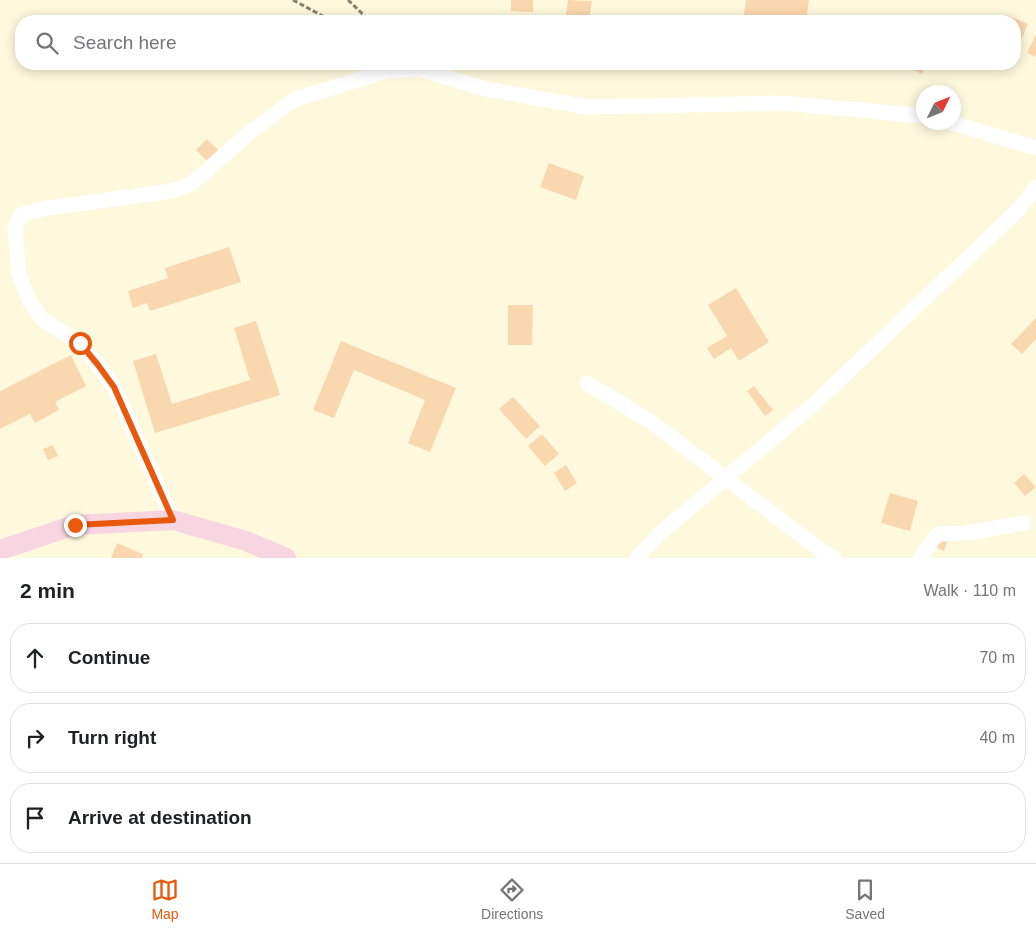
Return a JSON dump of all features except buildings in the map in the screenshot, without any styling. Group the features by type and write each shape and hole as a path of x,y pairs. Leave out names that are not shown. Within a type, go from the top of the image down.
{"street":[{"path":"173,520 114,387 80,343 42,319 28,299 18,270 15,227 21,215 42,209 170,191 191,184 254,129 296,99 387,71 404,70"},
{"path":"423,70 486,89 587,107 783,103 916,115"},
{"path":"961,126 1036,148"},
{"path":"636,558 659,534 814,404 1018,210 1036,187"},
{"path":"587,384 652,423 834,558"},
{"path":"0,550 75,525 173,520 246,541 286,558"},
{"path":"920,558 935,537 940,534 1024,523"}],"path":[{"path":"293,0 321,15"},
{"path":"348,0 364,15"}],"route":[{"path":"75,525 173,520 114,387 80,343"}]}
